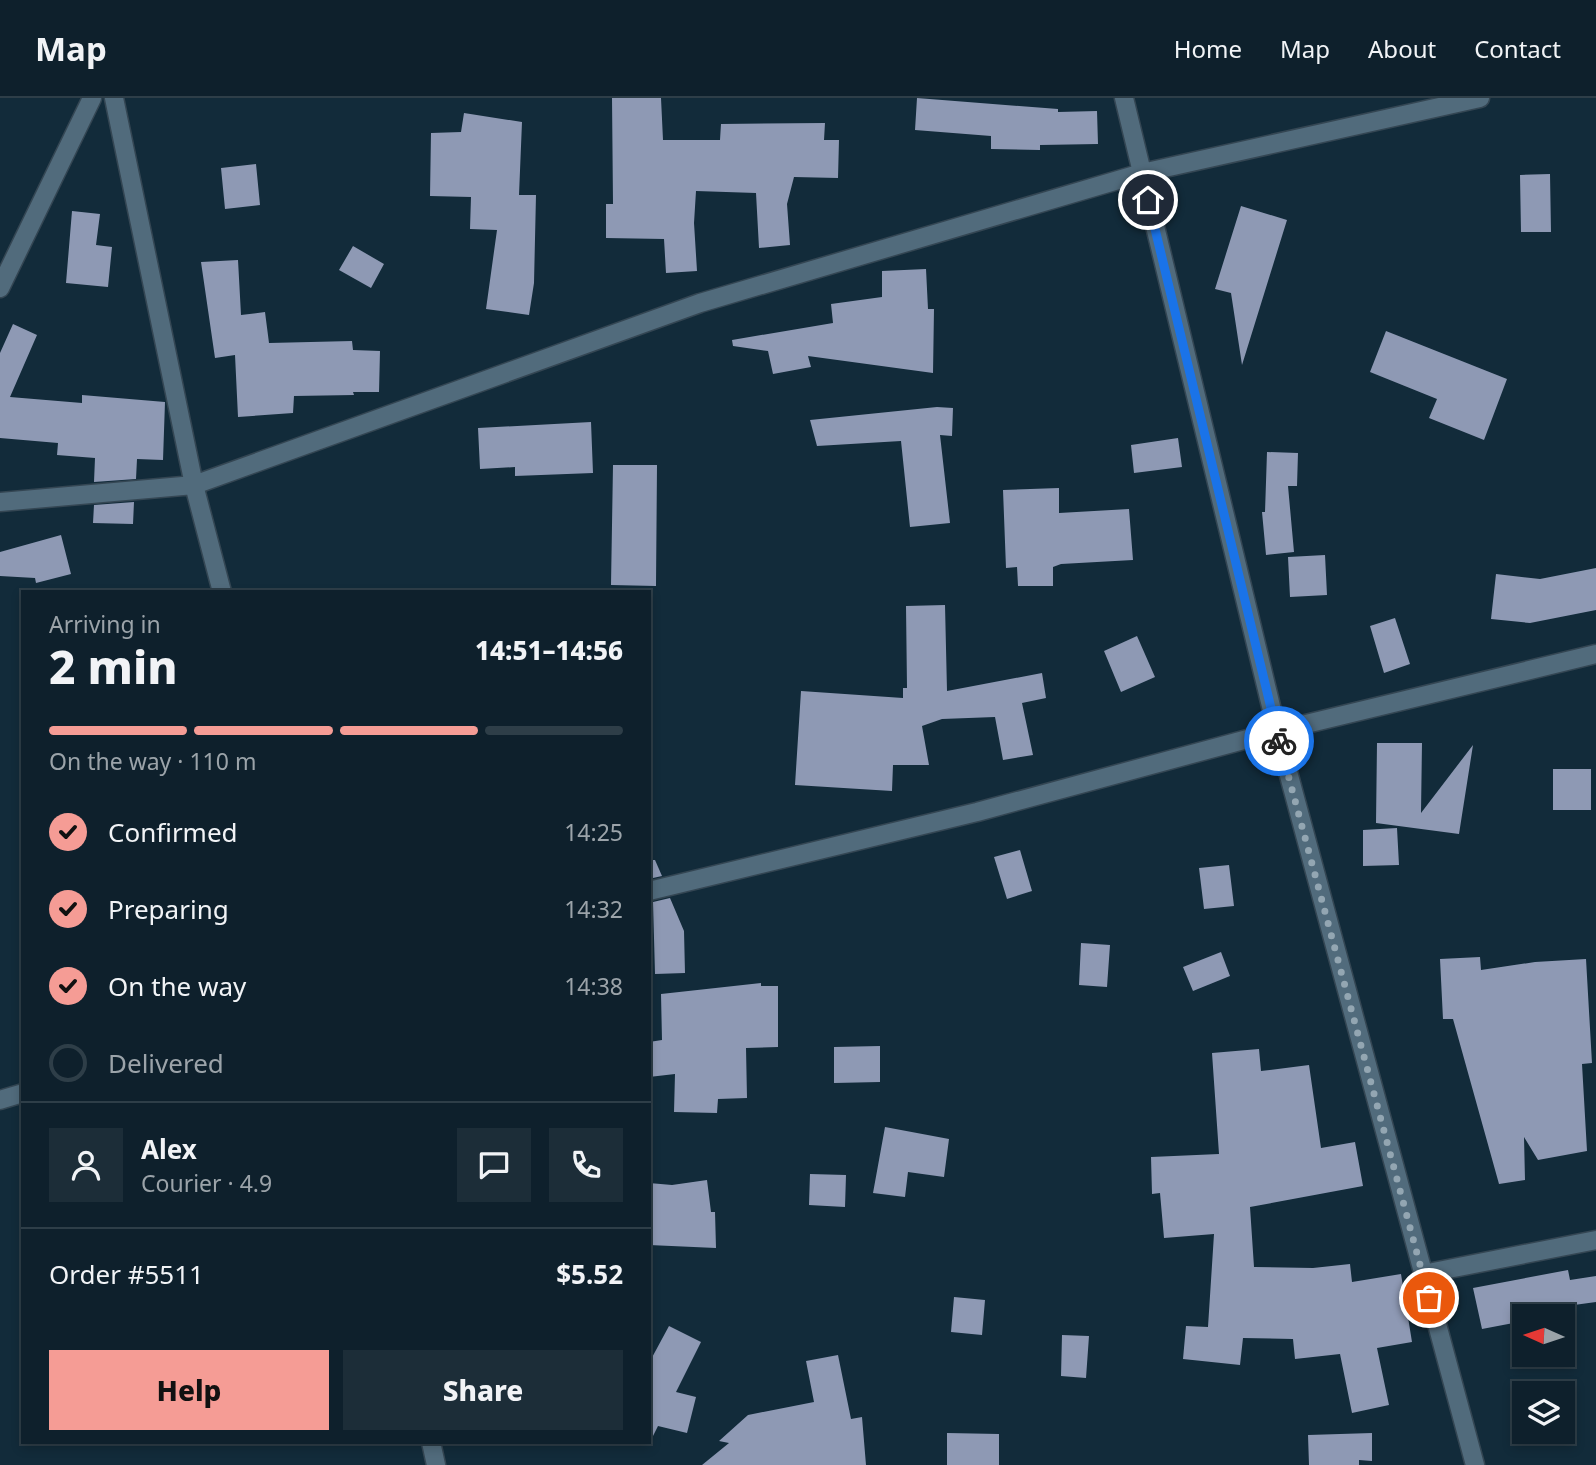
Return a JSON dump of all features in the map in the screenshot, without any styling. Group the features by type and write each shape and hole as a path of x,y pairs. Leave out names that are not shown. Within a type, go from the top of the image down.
{"street":[{"path":"0,288 92,98"},
{"path":"114,98 194,485 221,590"},
{"path":"1124,98 1276,731 1475,1465"},
{"path":"0,502 194,485 700,303 1142,173 1480,98"},
{"path":"651,891 977,812 1276,731 1596,654"},
{"path":"0,1100 21,1094"},
{"path":"1423,1274 1596,1240"},
{"path":"431,1444 436,1465"}],"building":[{"path":"612,98 661,98 663,140 720,140 721,124 825,123 824,140 839,140 838,178 794,177 787,204 790,245 759,248 756,193 696,191 694,223 697,271 666,273 664,239 606,238 606,204 613,204"},
{"path":"917,98 1058,109 1058,112 1097,111 1098,144 1040,145 1040,150 991,149 991,136 915,130"},
{"path":"464,113 522,122 519,195 536,195 534,283 529,315 486,309 497,230 470,229 471,197 430,196 431,133 461,132"},
{"path":"256,164 260,205 225,209 221,168"},
{"path":"1550,174 1551,232 1521,232 1520,175"},
{"path":"1241,206 1287,220 1242,365 1231,293 1215,289"},
{"path":"72,211 100,214 96,245 112,247 108,287 66,283"},
{"path":"353,246 384,264 371,288 339,270"},
{"path":"238,260 241,315 265,312 269,343 352,341 353,350 380,351 379,392 294,396 293,413 238,417 235,355 215,358 201,262"},
{"path":"926,269 928,309 934,309 933,373 808,356 811,367 773,374 768,351 733,346 732,340 833,323 831,304 882,297 882,271"},
{"path":"13,324 37,335 10,397 82,403 82,395 165,402 163,460 137,459 136,479 94,482 95,458 57,455 58,443 0,438 0,353"},
{"path":"1386,331 1507,379 1484,440 1429,418 1437,399 1370,372"},
{"path":"937,407 953,408 952,436 940,435 950,523 910,527 901,441 817,446 810,420"},
{"path":"591,422 593,473 515,476 515,467 480,469 478,428"},
{"path":"1178,438 1182,467 1134,473 1131,445"},
{"path":"1267,452 1298,453 1297,486 1288,486 1294,552 1266,555 1262,512 1265,512"},
{"path":"613,465 657,465 656,586 611,585"},
{"path":"1059,488 1059,513 1129,509 1133,560 1061,564 1053,567 1053,586 1018,586 1017,567 1006,568 1003,490"},
{"path":"134,502 133,524 93,523 94,505"},
{"path":"61,535 71,574 36,583 35,578 0,576 0,552"},
{"path":"1325,555 1327,595 1290,597 1288,557"},
{"path":"1596,568 1596,610 1530,623 1491,619 1496,574 1540,579"},
{"path":"945,605 947,691 1042,673 1046,698 1022,703 1033,755 1003,760 995,717 942,719 922,726 929,765 893,765 892,791 795,785 801,691 903,698 903,688 907,688 906,606"},
{"path":"1395,618 1410,664 1384,673 1370,626"},
{"path":"1137,636 1155,677 1121,692 1104,651"},
{"path":"1377,743 1422,743 1421,813 1473,745 1459,834 1376,823"},
{"path":"1553,769 1591,769 1591,810 1553,810"},
{"path":"1397,828 1399,865 1363,866 1363,830"},
{"path":"1020,850 1032,891 1007,899 994,857"},
{"path":"652,860 655,860 662,876 653,878"},
{"path":"1229,865 1234,906 1204,909 1199,868"},
{"path":"670,898 684,931 685,973 655,974 653,902"},
{"path":"1081,943 1110,945 1107,987 1079,985"},
{"path":"1221,952 1230,976 1193,991 1183,967"},
{"path":"1480,957 1481,970 1535,962 1586,959 1592,1063 1582,1064 1587,1151 1538,1160 1524,1137 1525,1180 1499,1184 1453,1019 1443,1019 1440,959"},
{"path":"761,983 761,986 778,986 778,1047 746,1048 747,1098 718,1099 717,1113 674,1112 675,1074 651,1077 651,1042 662,1040 661,994"},
{"path":"880,1046 880,1082 834,1083 834,1047"},
{"path":"1259,1049 1261,1071 1309,1065 1321,1148 1355,1142 1363,1186 1250,1207 1254,1267 1313,1268 1350,1264 1352,1282 1401,1274 1412,1342 1377,1348 1389,1405 1352,1413 1340,1354 1295,1359 1293,1339 1243,1338 1240,1365 1183,1359 1186,1326 1208,1327 1214,1234 1164,1238 1160,1193 1152,1194 1151,1157 1219,1154 1212,1053"},
{"path":"885,1127 949,1139 944,1177 908,1172 905,1197 873,1193"},
{"path":"810,1174 846,1175 845,1207 809,1205"},
{"path":"707,1180 711,1212 715,1212 716,1248 651,1245 651,1183 672,1185"},
{"path":"1568,1270 1570,1280 1596,1276 1596,1302 1575,1305 1512,1304 1512,1323 1482,1329 1473,1288"},
{"path":"954,1297 985,1300 982,1335 951,1332"},
{"path":"669,1326 701,1342 676,1392 696,1397 687,1433 658,1426 651,1440 651,1359"},
{"path":"1062,1335 1089,1336 1086,1378 1061,1376"},
{"path":"838,1355 851,1419 862,1417 866,1465 702,1465 729,1443 719,1441 748,1415 814,1402 806,1361"},
{"path":"947,1433 999,1434 999,1465 947,1465"},
{"path":"1372,1433 1372,1461 1359,1460 1359,1465 1309,1465 1308,1435"}],"way so far":[{"path":"1279,741 1429,1298"}],"route":[{"path":"1148,200 1279,741"}]}
